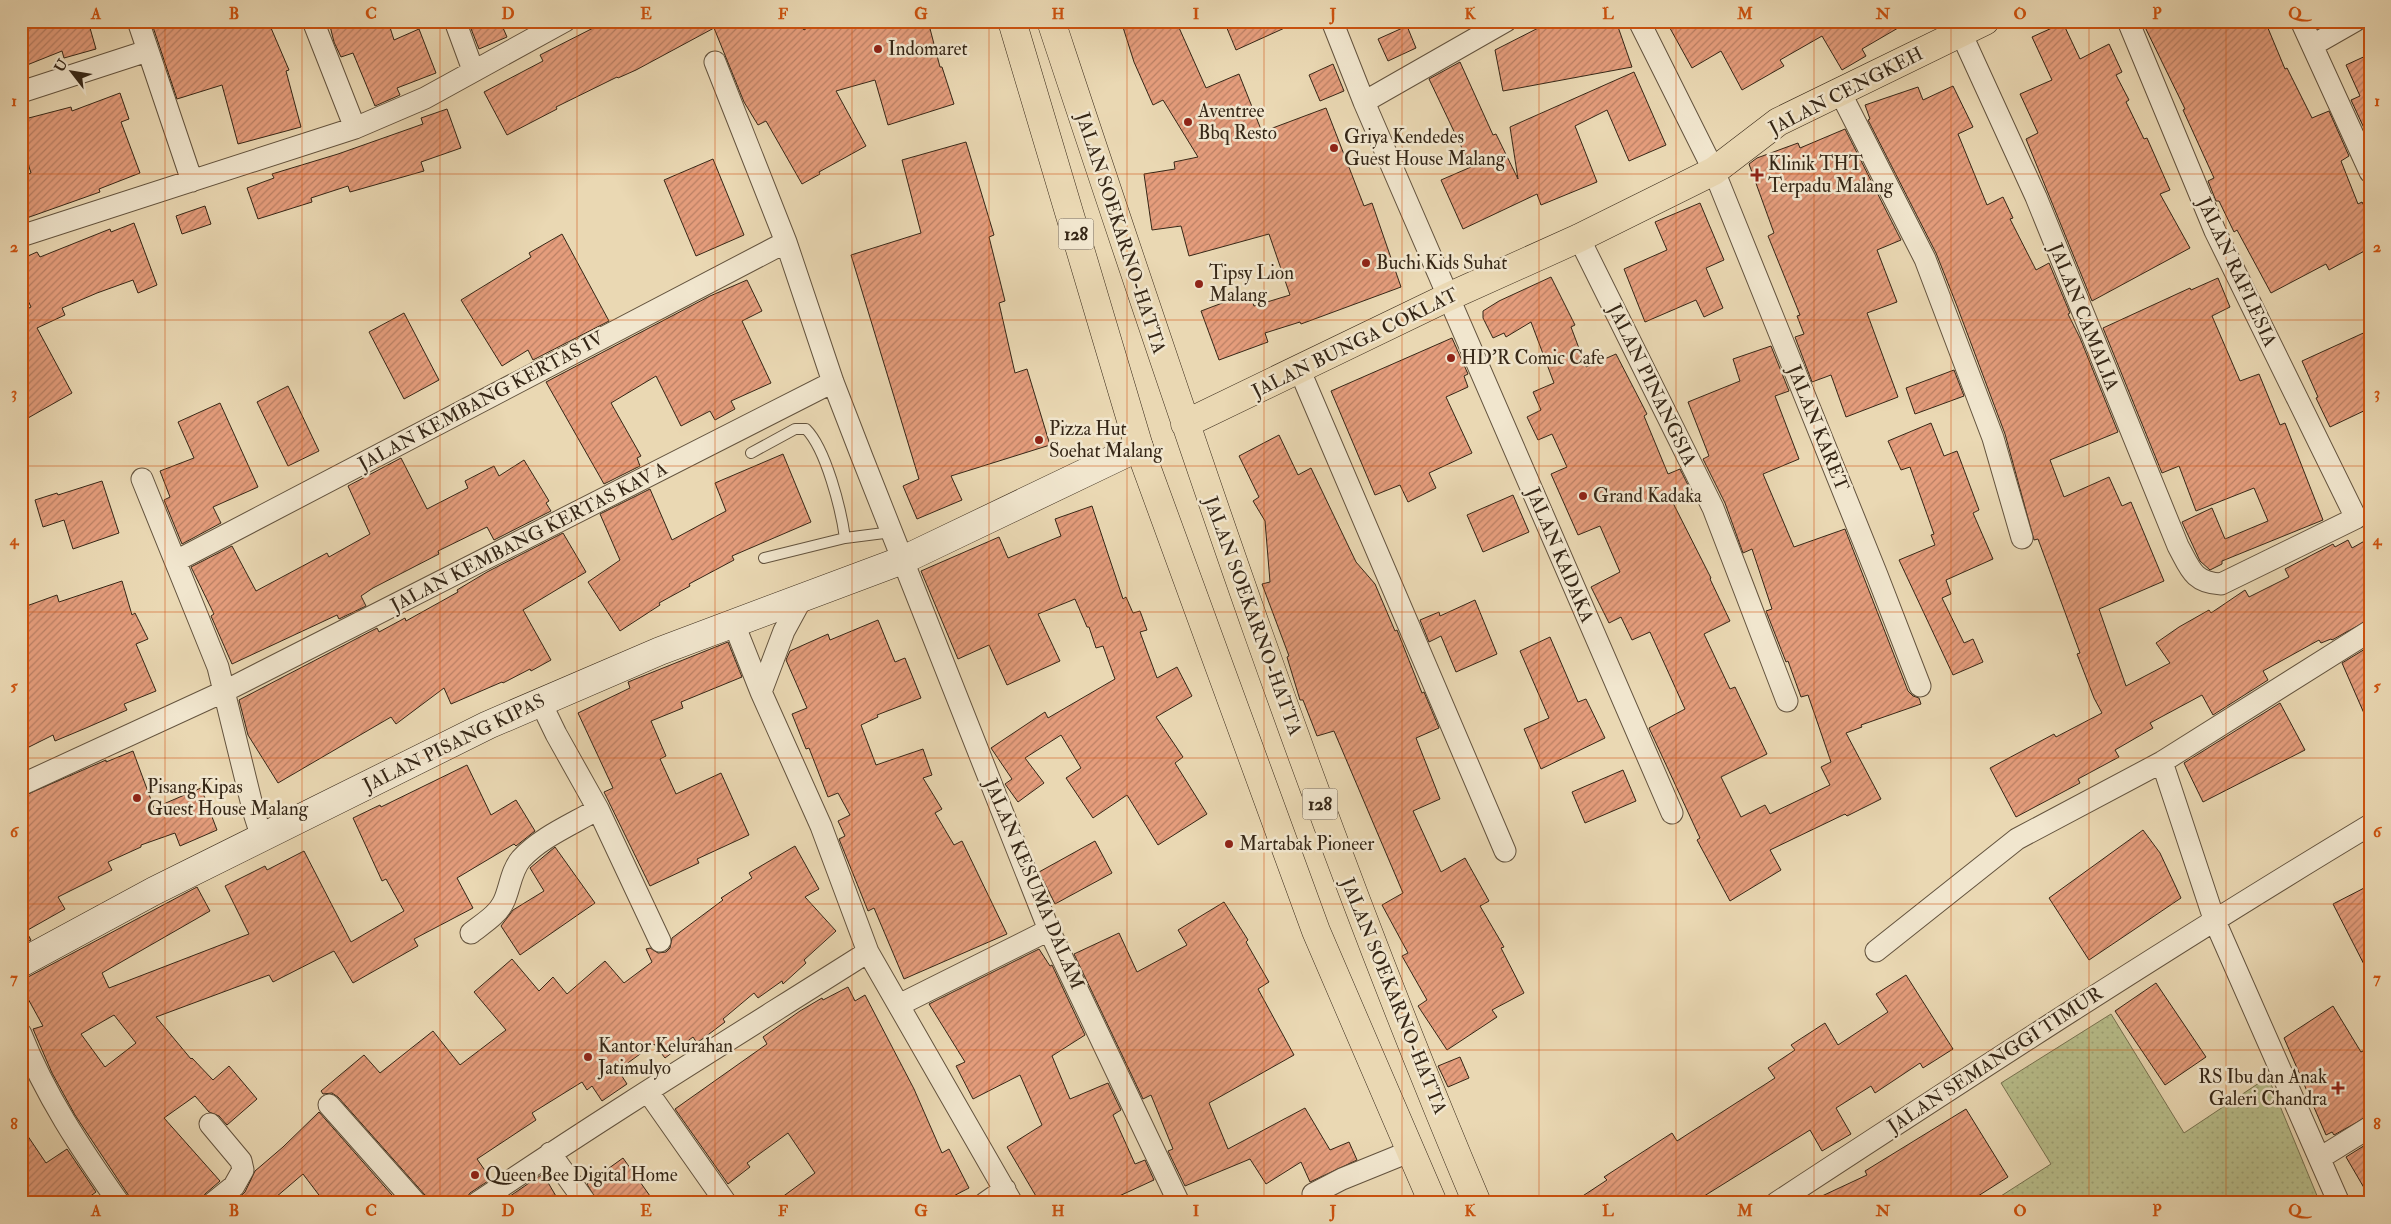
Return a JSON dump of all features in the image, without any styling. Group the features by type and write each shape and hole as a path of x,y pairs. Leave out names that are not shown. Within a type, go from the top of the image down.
{"main road":[{"name":"128","path":"1012,21 1139,447 1316,931 1432,1201"},
{"name":"JALAN SOEKARNO-HATTA","path":"1051,21 1185,424 1355,901 1472,1191"},
{"name":"JALAN CENGKEH","path":"1714,171 1778,122 1985,21"},
{"name":"JALAN BUNGA COKLAT","path":"1185,424 1300,371 1448,297 1578,238 1714,171"},
{"path":"1432,1201 1472,1191"}],"street":[{"path":"138,21 192,181"},
{"path":"313,21 354,128"},
{"path":"455,21 473,70"},
{"path":"21,236 354,128 425,98 565,21"},
{"name":"JALAN KADAKA","path":"1332,21 1364,102 1672,813"},
{"path":"1364,102 1506,21"},
{"name":"JALAN KARET","path":"1640,21 1714,171 1878,575 1920,686"},
{"name":"JALAN RAFLESIA","path":"2128,21 2215,230 2356,518 2221,584"},
{"path":"2301,21 2370,172"},
{"path":"2313,45 2355,21"},
{"name":"JALAN CAMALIA","path":"1960,33 2036,197 2178,546 2194,575 2206,584 2221,584"},
{"path":"21,92 147,51"},
{"name":"JALAN KESUMA DALAM","path":"716,62 786,242 833,382 1049,930 1179,1203"},
{"path":"1840,92 1925,258 1993,438 2022,538"},
{"name":"JALAN PINANGSIA","path":"1578,238 1713,508 1787,701"},
{"name":"JALAN KEMBANG KERTAS IV","path":"176,561 786,242"},
{"path":"1300,371 1505,851"},
{"name":"JALAN KEMBANG KERTAS KAV A","path":"21,785 225,692 833,382"},
{"path":"903,560 1139,447"},
{"path":"142,479 218,667 262,838"},
{"name":"JALAN PISANG KIPAS","path":"21,963 154,891 377,779 540,701 734,624 903,560"},
{"path":"761,692 784,631 802,598"},
{"path":"734,624 761,692 821,826 868,952 1009,1196 984,1203"},
{"path":"1876,951 2017,839 2162,762 2370,631"},
{"path":"540,701 556,734 598,809 660,941"},
{"path":"2162,762 2214,919 2339,1203"},
{"path":"471,933 496,912 503,903 520,860 530,850 598,809"},
{"name":"JALAN SEMANGGI TIMUR","path":"1776,1203 2030,1036 2214,919 2370,825"},
{"path":"899,1005 1049,930"},
{"path":"477,1203 550,1152 868,952"},
{"path":"21,1034 34,1068 50,1098 119,1203"},
{"path":"648,1092 726,1203"},
{"path":"329,1105 416,1203"},
{"path":"210,1124 241,1161 243,1170 234,1186 213,1203"},
{"path":"2320,1158 2370,1127"},
{"path":"1313,1194 1342,1179 1411,1151"},
{"path":"550,1152 586,1203"}],"lane":[{"path":"751,453 795,429 806,429 814,438 835,493 845,538"},
{"path":"764,558 845,538 892,532"}],"green space":[{"path":"2111,1014 2184,1133 2268,1077 2320,1203 1990,1203 2051,1164 2001,1083"}],"building":[{"path":"21,21 88,21 96,49 64,58 62,51 27,65 21,50"},
{"path":"151,21 268,21 289,70 286,71 301,127 238,144 222,85 177,99"},
{"path":"345,21 388,21 394,40 419,29 436,73 397,88 400,95 375,106 353,53 341,57 334,42 330,26"},
{"path":"468,21 500,21 507,37 479,49"},
{"path":"607,21 798,21 804,30 818,21 928,21 940,67 942,67 954,104 888,125 875,80 836,91 866,146 819,172 820,174 802,184 766,121 758,125 744,102 714,28 636,70 617,77 556,107 557,109 507,135 484,92 543,61 540,55"},
{"path":"1121,21 1176,21 1206,88 1239,74 1262,132 1326,108 1364,206 1372,203 1401,287 1301,324 1300,322 1265,333 1268,342 1219,360 1201,311 1249,293 1254,306 1290,295 1269,234 1189,256 1181,226 1152,230 1144,174 1175,169 1174,162 1198,157 1163,100 1153,105 1134,62"},
{"path":"1224,21 1300,21 1236,50"},
{"path":"1552,21 1616,21 1632,67 1503,91 1495,50"},
{"path":"1666,21 1910,21 1862,49 1866,56 1842,70 1822,36 1780,60 1784,66 1742,90 1721,51 1692,68"},
{"path":"2142,21 2265,21 2285,69 2287,68 2312,118 2329,111 2349,156 2341,161 2358,204 2362,202 2370,217 2370,248 2329,270 2326,264 2271,293 2237,230 2234,232 2219,201 2216,201 2208,181 2214,178 2183,110 2185,109"},
{"path":"2063,23 2080,59 2109,44 2122,72 2116,75 2129,100 2126,102 2144,139 2147,138 2170,190 2160,194 2190,248 2092,301 2026,139 2038,133 2020,94 2052,80 2032,37"},
{"path":"1407,26 1416,48 1388,61 1378,39"},
{"path":"2370,54 2370,141 2351,100 2360,96 2346,65"},
{"path":"1460,62 1493,135 1496,134 1518,179 1510,127 1634,72 1666,145 1629,161 1607,110 1575,126 1597,182 1541,205 1537,194 1463,229 1441,180 1471,167 1429,79"},
{"path":"1333,64 1344,91 1320,101 1309,75"},
{"path":"1953,86 1973,127 1958,134 1987,205 2003,197 2013,218 2010,219 2036,270 2049,263 2070,313 2068,314 2080,338 2118,432 2050,460 2064,497 2109,477 2122,506 2131,502 2164,581 2099,609 2126,686 2170,663 2156,643 2179,627 2209,610 2211,613 2245,590 2249,597 2289,577 2285,569 2333,544 2335,547 2348,540 2352,548 2370,538 2370,619 2332,640 2321,643 2319,640 2263,671 2268,680 2213,715 2202,695 2150,723 2153,728 2115,750 2119,757 2078,779 2080,783 2016,817 1990,768 2054,734 2056,737 2102,713 2094,698 2077,654 2080,653 2038,539 2034,540 2005,434 1957,306 1936,253 1868,120 1870,119 1865,105 1918,87 1923,100"},
{"path":"120,93 129,119 121,122 140,173 99,189 100,192 21,220 21,177 31,173 21,141 21,120 71,107 72,111"},
{"path":"447,109 461,148 421,162 424,171 350,192 348,186 311,198 312,202 258,219 247,188 274,178 272,174 338,154 423,124 421,118"},
{"path":"1845,129 1901,240 1877,250 1897,302 1867,313 1898,397 1846,417 1831,375 1812,382 1795,337 1804,334 1797,316 1800,315 1768,236 1774,233 1749,164 1757,158 1798,143 1800,148"},
{"path":"966,142 994,235 989,237 1005,301 999,303 1015,373 1027,369 1050,445 951,476 962,500 917,519 903,486 919,479 851,255 921,233 902,160"},
{"path":"713,159 744,235 696,256 664,180"},
{"path":"1700,203 1724,260 1706,268 1723,308 1704,317 1696,300 1645,322 1624,269 1667,250 1655,222"},
{"path":"205,206 211,224 182,234 176,216"},
{"path":"134,223 157,285 138,293 133,280 62,308 65,315 37,328 72,393 21,422 21,299 27,309 31,307 21,285 21,259 37,252 40,257 110,229 111,232"},
{"path":"562,234 609,321 533,360 528,350 502,366 461,300 531,257 529,253"},
{"path":"1551,277 1575,325 1571,327 1586,367 1616,354 1647,414 1644,416 1668,474 1680,469 1691,491 1671,499 1711,578 1730,621 1704,634 1730,689 1735,687 1767,754 1721,777 1741,817 1765,805 1770,814 1830,785 1821,767 1831,762 1808,695 1801,697 1788,661 1786,662 1766,611 1772,609 1752,549 1743,553 1725,503 1703,459 1709,456 1688,402 1740,381 1733,359 1771,346 1789,391 1775,396 1799,459 1763,474 1794,547 1845,529 1908,691 1913,696 1919,698 1921,704 1861,725 1862,727 1846,733 1881,799 1770,850 1781,870 1730,901 1697,840 1700,838 1649,728 1685,709 1650,632 1632,640 1621,617 1609,623 1591,587 1620,572 1600,526 1578,535 1551,474 1567,467 1552,434 1538,440 1527,417 1541,410 1533,392 1554,383 1531,322 1506,337 1504,333 1493,338 1483,318 1483,311 1499,301"},
{"path":"2218,278 2230,307 2212,316 2240,381 2259,374 2280,425 2285,423 2323,520 2222,561 2222,564 2210,570 2200,561 2182,522 2212,508 2225,539 2268,521 2254,488 2196,511 2179,466 2162,473 2103,328 2190,288 2191,290"},
{"path":"747,280 762,311 742,321 771,383 731,401 735,409 715,420 710,411 681,426 656,376 611,403 641,456 637,458 640,466 604,484 546,382 710,296"},
{"path":"404,313 439,380 404,399 369,332"},
{"path":"2370,330 2370,408 2330,427 2316,398 2318,397 2302,361"},
{"path":"1452,338 1468,374 1464,376 1468,387 1446,397 1472,453 1429,473 1436,488 1408,502 1400,485 1375,495 1331,391"},
{"path":"1954,370 1964,396 1915,414 1906,388"},
{"path":"288,386 319,451 288,466 257,402"},
{"path":"220,403 258,487 213,507 221,523 182,544 164,500 170,497 160,471 194,458 178,422"},
{"path":"1931,423 1944,456 1957,451 1979,510 1973,513 1993,559 1946,580 1951,594 1942,598 1964,643 1973,639 1983,662 1953,675 1899,560 1935,545 1931,535 1934,534 1910,467 1901,470 1888,441"},
{"path":"1279,435 1298,475 1311,468 1356,562 1375,584 1395,631 1397,630 1422,693 1424,692 1439,728 1416,738 1440,799 1413,811 1441,872 1465,858 1489,901 1480,906 1504,947 1501,948 1524,993 1492,1010 1497,1017 1447,1050 1418,1006 1427,1000 1402,956 1408,953 1382,905 1403,893 1334,731 1317,736 1303,700 1300,700 1287,657 1289,656 1262,584 1270,582 1265,521 1253,501 1259,497 1239,456"},
{"path":"783,454 811,522 732,556 734,560 689,584 690,586 659,603 660,605 620,631 588,582 620,560 600,514 650,489 672,540 726,511 715,483"},
{"path":"401,458 427,509 468,488 465,481 494,466 499,476 524,460 549,501 546,503 551,511 494,540 487,527 438,551 439,554 373,588 361,596 366,606 339,619 337,615 232,664 211,616 214,614 191,567 232,546 256,591 327,553 329,557 370,534 348,486"},
{"path":"102,481 119,533 73,549 64,520 43,527 35,500"},
{"path":"1513,495 1529,532 1483,552 1467,515"},
{"path":"1092,506 1123,599 1126,597 1133,613 1140,611 1147,630 1140,632 1157,678 1177,667 1192,696 1156,717 1183,757 1175,763 1207,814 1158,845 1127,795 1093,818 1066,778 1081,768 1061,735 1025,758 1044,783 1018,802 1005,784 1012,779 991,748 1045,712 1048,718 1115,679 1103,646 1096,648 1089,627 1087,627 1075,599 1038,614 1060,661 1007,685 989,645 958,659 921,571 999,537 1008,558 1061,536 1055,519"},
{"path":"563,533 586,572 523,610 551,660 531,671 530,669 503,683 451,704 444,688 396,724 391,717 278,783 248,735 239,700 377,628 379,632 405,618 406,621 458,592 457,590 487,572"},
{"path":"122,581 132,615 135,613 148,639 136,644 156,691 124,704 127,710 55,741 53,735 21,751 21,608 57,595 59,602"},
{"path":"1475,600 1497,654 1456,672 1441,636 1429,642 1420,620 1439,612 1440,616"},
{"path":"878,620 895,662 905,658 921,698 877,715 878,717 861,725 876,765 923,749 932,775 923,778 942,809 935,813 954,845 962,841 1007,934 904,979 874,908 868,911 839,839 845,836 838,821 850,815 838,793 828,797 809,748 806,749 792,714 807,708 786,660 790,651 828,634 830,640"},
{"path":"1550,637 1578,702 1586,699 1605,738 1541,769 1524,729 1549,718 1520,651"},
{"path":"728,642 742,677 681,702 683,708 651,721 666,756 660,759 676,794 721,773 749,835 697,859 699,863 650,886 604,792 613,788 578,713 630,688 628,682"},
{"path":"2370,646 2370,727 2342,663"},
{"path":"2280,703 2305,750 2203,802 2184,763"},
{"path":"133,751 154,808 201,788 217,830 180,846 175,833 141,845 141,847 108,862 112,870 58,897 65,909 26,931 31,940 21,945 21,830 28,826 21,811 21,797 106,760 106,762"},
{"path":"467,765 491,815 516,800 535,831 516,846 514,844 457,878 473,908 414,939 418,946 353,983 334,951 273,982 269,975 156,1017 191,1059 213,1080 229,1066 257,1099 227,1125 219,1116 209,1112 195,1096 164,1118 220,1181 205,1194 201,1203 131,1203 129,1196 75,1115 52,1073 33,1029 43,1026 21,986 21,979 197,887 210,911 102,973 109,988 249,934 225,886 265,866 267,870 304,851 351,942 404,911 386,879 382,881 353,818 380,805 381,807","holes":["114,1015 136,1043 105,1067 81,1034"]},
{"path":"1623,770 1636,801 1585,823 1572,792"},
{"path":"2143,830 2160,853 2181,898 2089,960 2049,898"},
{"path":"1095,841 1112,873 1055,904 1039,872"},
{"path":"795,846 819,889 805,897 836,931 804,960 806,963 783,984 782,981 758,998 754,993 723,1019 725,1022 697,1043 693,1037 665,1058 654,1044 618,1070 627,1084 602,1101 592,1086 587,1090 582,1082 532,1113 536,1120 477,1159 491,1179 470,1193 463,1203 428,1203 425,1195 338,1097 332,1093 323,1094 321,1091 364,1055 380,1073 433,1031 460,1065 506,1030 474,992 512,959 539,991 553,977 567,994 605,961 624,983 652,962 646,949 650,948 658,953 666,952 670,948 672,938 723,900 721,898 752,878 749,873"},
{"path":"555,847 595,903 520,955 501,926 513,910 544,891 530,868"},
{"path":"2370,885 2370,976 2333,904"},
{"path":"1224,902 1248,940 1246,942 1269,982 1258,989 1294,1055 1209,1103 1228,1149 1305,1108 1330,1150 1349,1142 1357,1160 1310,1182 1301,1162 1266,1184 1250,1159 1185,1186 1168,1151 1173,1149 1151,1095 1143,1099 1074,954 1119,933 1137,972 1187,945 1178,930"},
{"path":"1039,949 1050,966 1052,965 1085,1035 1052,1056 1070,1099 1108,1083 1121,1110 1113,1115 1135,1164 1145,1160 1154,1180 1104,1203 1040,1203 1007,1147 1042,1125 1020,1075 973,1099 956,1066 965,1062 929,1004"},
{"path":"1906,975 1953,1049 1923,1068 1920,1063 1875,1093 1871,1086 1836,1108 1851,1134 1822,1151 1810,1130 1693,1203 1572,1203 1607,1180 1604,1177 1672,1133 1677,1141 1775,1078 1768,1068 1795,1050 1791,1045 1825,1023 1838,1045 1888,1012 1876,994"},
{"path":"2156,983 2206,1057 2165,1085 2115,1011"},
{"path":"848,987 855,1001 865,995 914,1089 942,1153 949,1149 969,1188 940,1203 774,1203 815,1173 788,1133 747,1163 750,1167 728,1184 675,1109 767,1044 763,1037 822,998 823,1000"},
{"name":"RS Ibu dan Anak Galeri Chandra","path":"2333,1006 2361,1052 2370,1047 2370,1115 2334,1135 2332,1132 2326,1135 2284,1038"},
{"path":"1460,1057 1469,1078 1448,1087 1438,1066"},
{"path":"1966,1109 2008,1177 1967,1203 1807,1203 1867,1175 1865,1171"},
{"path":"319,1112 399,1203 325,1203 303,1174 269,1203 233,1203 245,1192 255,1171"},
{"path":"21,1126 46,1163 67,1149 96,1192 81,1203 31,1203 21,1189"},
{"path":"2370,1142 2370,1198 2346,1157"},
{"path":"623,1158 655,1203 598,1203 587,1184"},
{"path":"543,1174 560,1203 500,1203 532,1181"}],"place":[{"name":"Indomaret","path":"878,49"},
{"name":"Aventree Bbq Resto","path":"1188,122"},
{"name":"Griya Kendedes Guest House Malang","path":"1334,148"},
{"name":"Klinik THT Terpadu Malang","path":"1757,175"},
{"name":"Buchi Kids Suhat","path":"1366,263"},
{"name":"Tipsy Lion Malang","path":"1199,284"},
{"name":"HD'R Comic Cafe","path":"1451,358"},
{"name":"Pizza Hut Soehat Malang","path":"1039,440"},
{"name":"Grand Kadaka","path":"1583,496"},
{"name":"Pisang Kipas Guest House Malang","path":"137,798"},
{"name":"Martabak Pioneer","path":"1229,844"},
{"name":"Kantor Kelurahan Jatimulyo","path":"588,1057"},
{"name":"RS Ibu dan Anak Galeri Chandra","path":"2338,1088"},
{"name":"Queen Bee Digital Home","path":"475,1175"}]}
